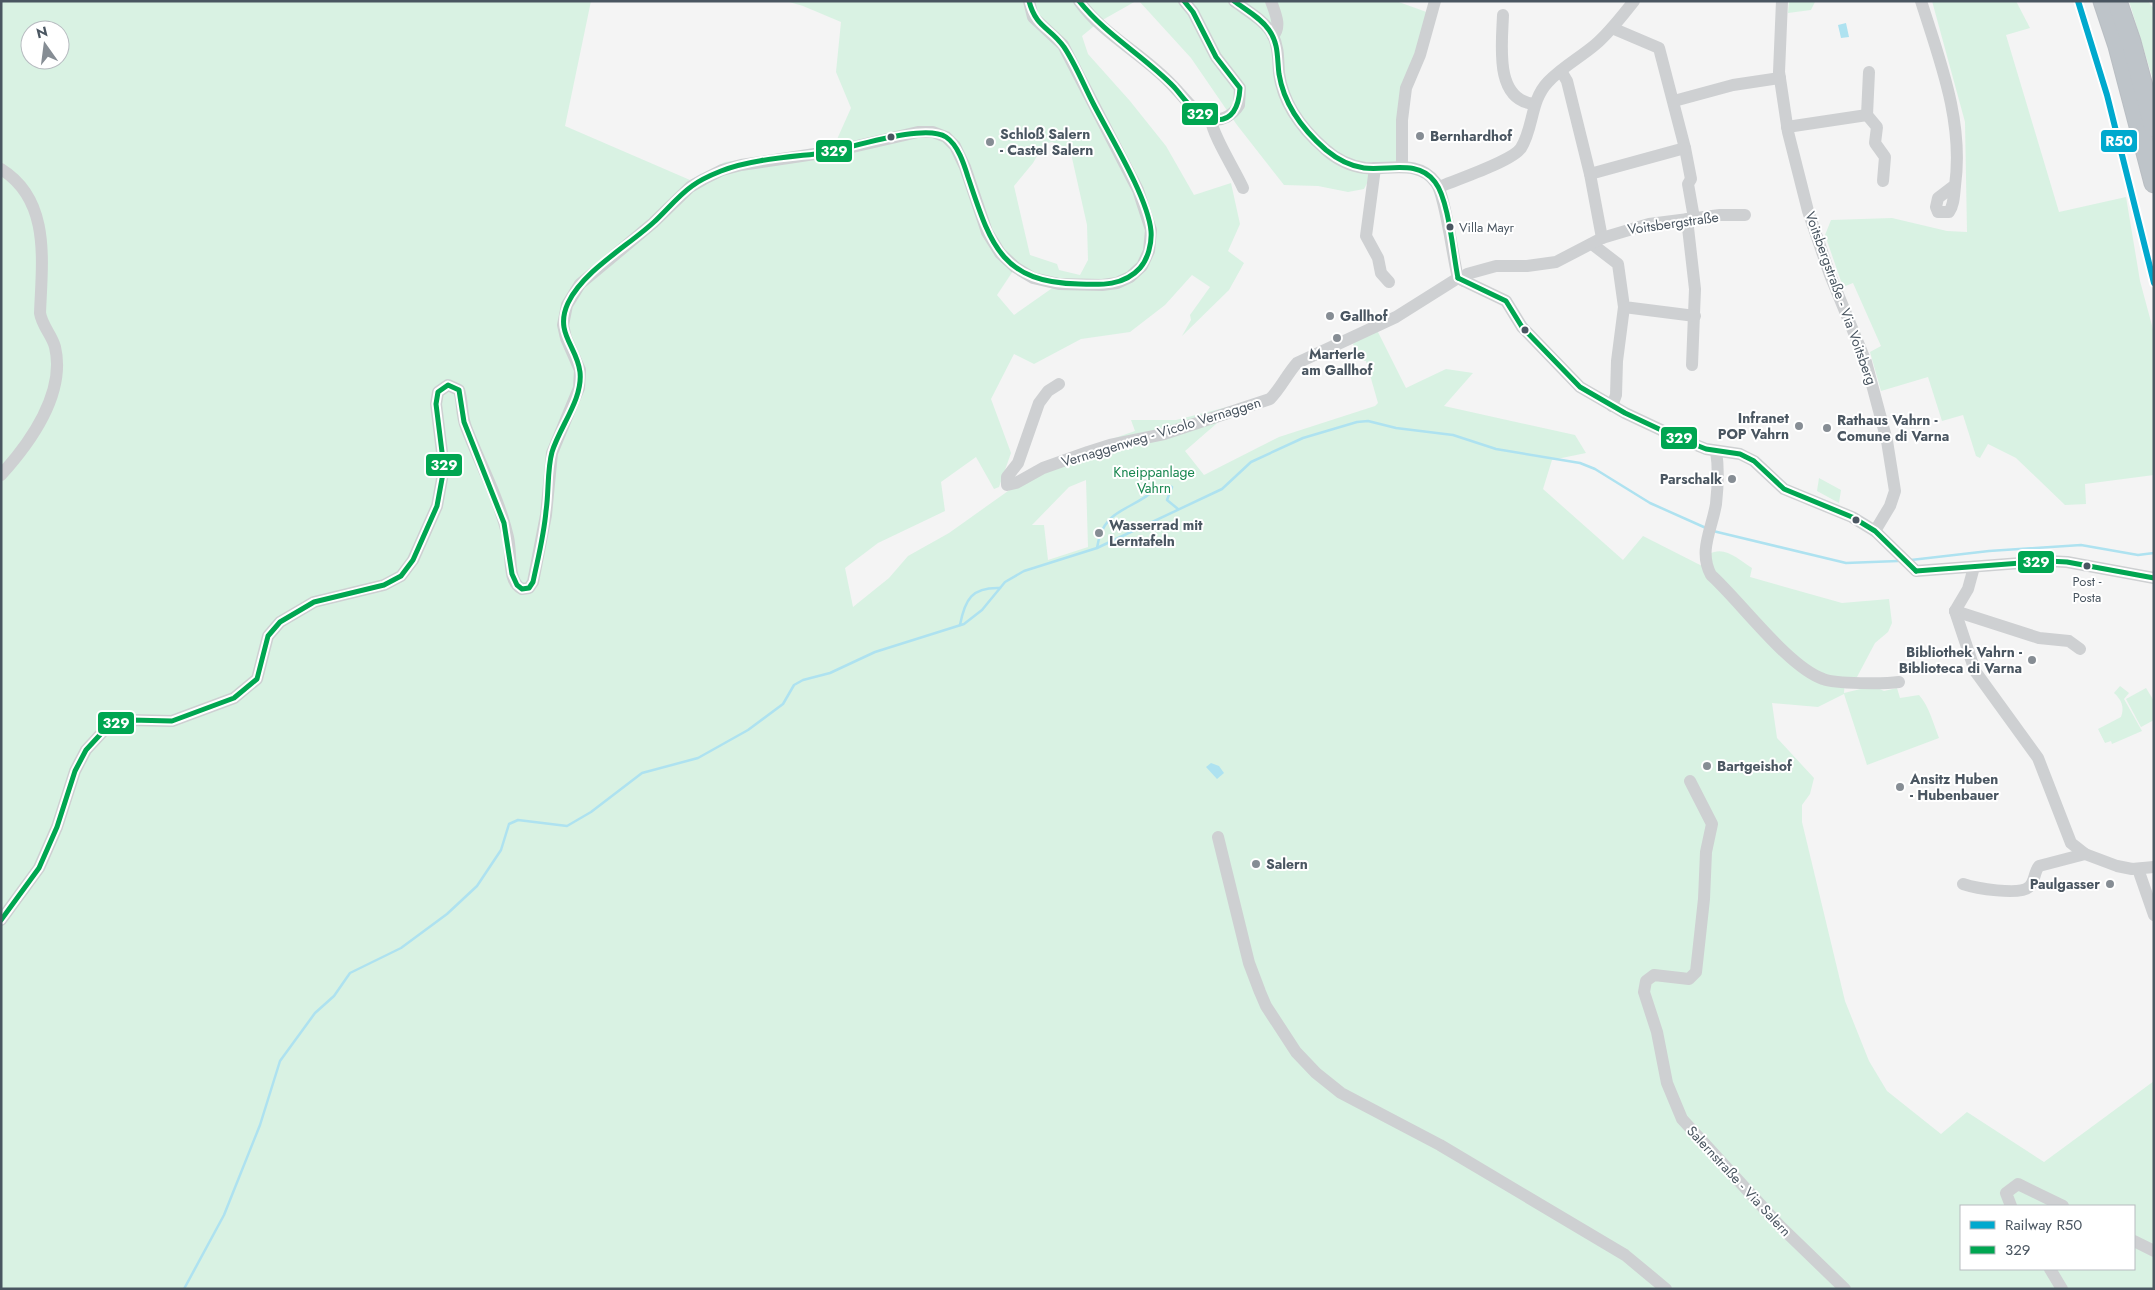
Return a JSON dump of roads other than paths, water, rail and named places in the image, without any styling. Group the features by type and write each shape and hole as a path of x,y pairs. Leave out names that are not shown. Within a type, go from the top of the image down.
{"highway":[{"path":"2103,1 2118,46 2154,183"},
{"path":"2118,1 2154,127"}],"street":[{"path":"1,920 40,868 57,827 75,771 86,750 109,725 131,720 172,721 234,698 257,679 268,636 280,622 314,602 384,585 401,576 413,560 437,506 444,468 436,404 438,392 442,387 448,385 459,390 465,426 488,474 508,536 512,556 512,579 515,586 522,590 529,588 537,568 546,515 552,453 579,388 580,370 566,338 564,315 572,294 580,284 653,223 690,187 722,170 871,144 918,132 933,132 946,137 955,146 965,166 987,232 1000,253 1015,267 1033,278 1059,284 1102,285 1117,283 1130,277 1142,266 1150,251 1151,230 1145,208 1138,190 1066,52 1055,37 1033,17 1029,1"},
{"path":"1079,1 1091,15 1156,69 1200,114 1211,120 1226,118 1236,111 1241,101 1240,88 1216,57 1196,18 1184,1"},
{"path":"1234,1 1265,26 1273,36 1284,93 1299,122 1324,148 1343,162 1374,168 1402,167 1425,172 1439,187 1461,279 1506,301 1522,327 1570,379 1612,406 1676,437 1706,449 1740,454 1754,461 1784,489 1852,517 1874,531 1916,571 2058,561 2154,578"},
{"path":"1271,1 1278,24 1278,30 1273,36"},
{"path":"1402,167 1402,120 1406,88 1420,55 1435,1"},
{"path":"1439,187 1505,160 1519,151 1526,138 1534,104 1548,81 1598,43 1634,1"},
{"name":"Voitsbergstraße - Via Voitsberg","path":"1782,1 1780,78 1787,127 1808,211 1830,275 1866,362 1887,441 1894,491 1890,506 1874,531"},
{"path":"1922,1 1950,94 1956,132 1955,186"},
{"path":"1503,15 1503,64 1508,85 1514,96 1523,103 1534,104"},
{"path":"1612,28 1645,40 1659,48 1674,101 1691,179 1688,184 1695,289 1692,365"},
{"path":"1561,71 1567,81 1590,174 1597,241 1618,264 1624,306 1616,361 1616,395 1612,406"},
{"path":"1869,72 1867,115 1877,127 1875,143 1885,157 1883,181"},
{"path":"1674,101 1733,85 1780,78"},
{"path":"1787,127 1867,115"},
{"path":"1211,120 1212,129 1228,155 1243,188"},
{"path":"1590,174 1685,148"},
{"path":"1,168 20,182 33,203 42,244 40,313 53,342 56,356 54,388 49,401 22,450 1,475"},
{"path":"1374,168 1366,236 1378,258 1381,273 1389,282"},
{"name":"Voitsbergstraße","path":"1461,279 1467,274 1496,266 1527,266 1556,262 1597,241 1649,224 1691,218 1745,215"},
{"name":"Vernaggenweg - Vicolo Vernaggen","path":"1059,384 1048,391 1039,403 1018,463 1006,477 1007,485 1016,483 1043,468 1088,452 1110,445 1164,434 1270,399 1297,363 1396,317 1461,279"},
{"path":"1624,306 1695,316"},
{"path":"1716,450 1719,470 1705,560 1711,575 1784,651 1806,670 1823,679 1840,682 1872,682 1880,685 1899,682"},
{"path":"1974,567 1968,589 1956,611 1975,671 2038,758 2070,843 2067,858"},
{"path":"1956,611 2039,638 2069,641 2080,649"},
{"name":"Salernstraße - Via Salern","path":"1690,781 1712,824 1706,852 1704,899 1696,972 1688,978 1654,975 1646,981 1644,992 1657,1032 1667,1083 1682,1119 1698,1138 1780,1226 1845,1289"},
{"path":"1218,837 1249,963 1266,1006 1296,1052 1316,1073 1340,1093 1440,1145 1625,1255 1666,1289"},
{"path":"2070,843 2085,854 2117,866 2138,869 2154,867"},
{"path":"1963,884 2004,890 2024,890 2031,886 2039,866 2085,854"},
{"path":"2138,869 2154,914"},
{"path":"2012,1205 2006,1193 2011,1187 2018,1184 2061,1205"},
{"path":"2135,1242 2154,1251"},
{"path":"2051,1270 2062,1289"}],"water":[{"path":"1846,23 1849,37 1841,38 1838,25"},
{"path":"1211,763 1219,766 1224,773 1217,779 1206,767"}],"waterway":[{"path":"184,1289 224,1215 260,1125 280,1061 315,1013 334,996 350,973 401,948 447,914 477,886 501,850 509,824 518,820 567,826 591,812 642,773 698,758 748,730 783,704 794,685 803,680 830,673 875,652 964,624 982,610 1005,582 1024,571 1097,548 1222,489 1251,462 1303,438 1357,422 1368,421 1396,428 1453,435 1496,449 1580,463 1595,469 1650,503 1706,528"},
{"path":"1169,486 1172,487 1167,500 1178,509"},
{"path":"1097,548 1100,535 1112,517 1157,488"},
{"path":"1713,531 1846,563 1898,561"},
{"path":"1911,560 1989,551 2081,545 2138,555 2154,553"},
{"path":"960,625 964,608 971,596 976,592 990,588 1000,588"}],"rail line":[{"name":"R50","path":"2078,1 2107,95 2154,283"}],"place":[{"name":"Bernhardhof","path":"1420,136"},
{"name":"Schloß Salern - Castel Salern","path":"990,142"},
{"name":"Villa Mayr","path":"1450,227"},
{"name":"Gallhof","path":"1330,316"},
{"name":"Marterle am Gallhof","path":"1337,338"},
{"name":"Infranet POP Vahrn","path":"1799,426"},
{"name":"Rathaus Vahrn - Comune di Varna","path":"1827,428"},
{"name":"Parschalk","path":"1732,479"},
{"name":"Wasserrad mit Lerntafeln","path":"1099,533"},
{"name":"Post - Posta","path":"2087,566"},
{"name":"Bibliothek Vahrn - Biblioteca di Varna","path":"2032,660"},
{"name":"Bartgeishof","path":"1707,766"},
{"name":"Ansitz Huben - Hubenbauer","path":"1900,787"},
{"name":"Salern","path":"1256,864"},
{"name":"Paulgasser","path":"2110,884"}],"park label":[{"name":"Kneippanlage Vahrn","path":"1154,480"}]}
